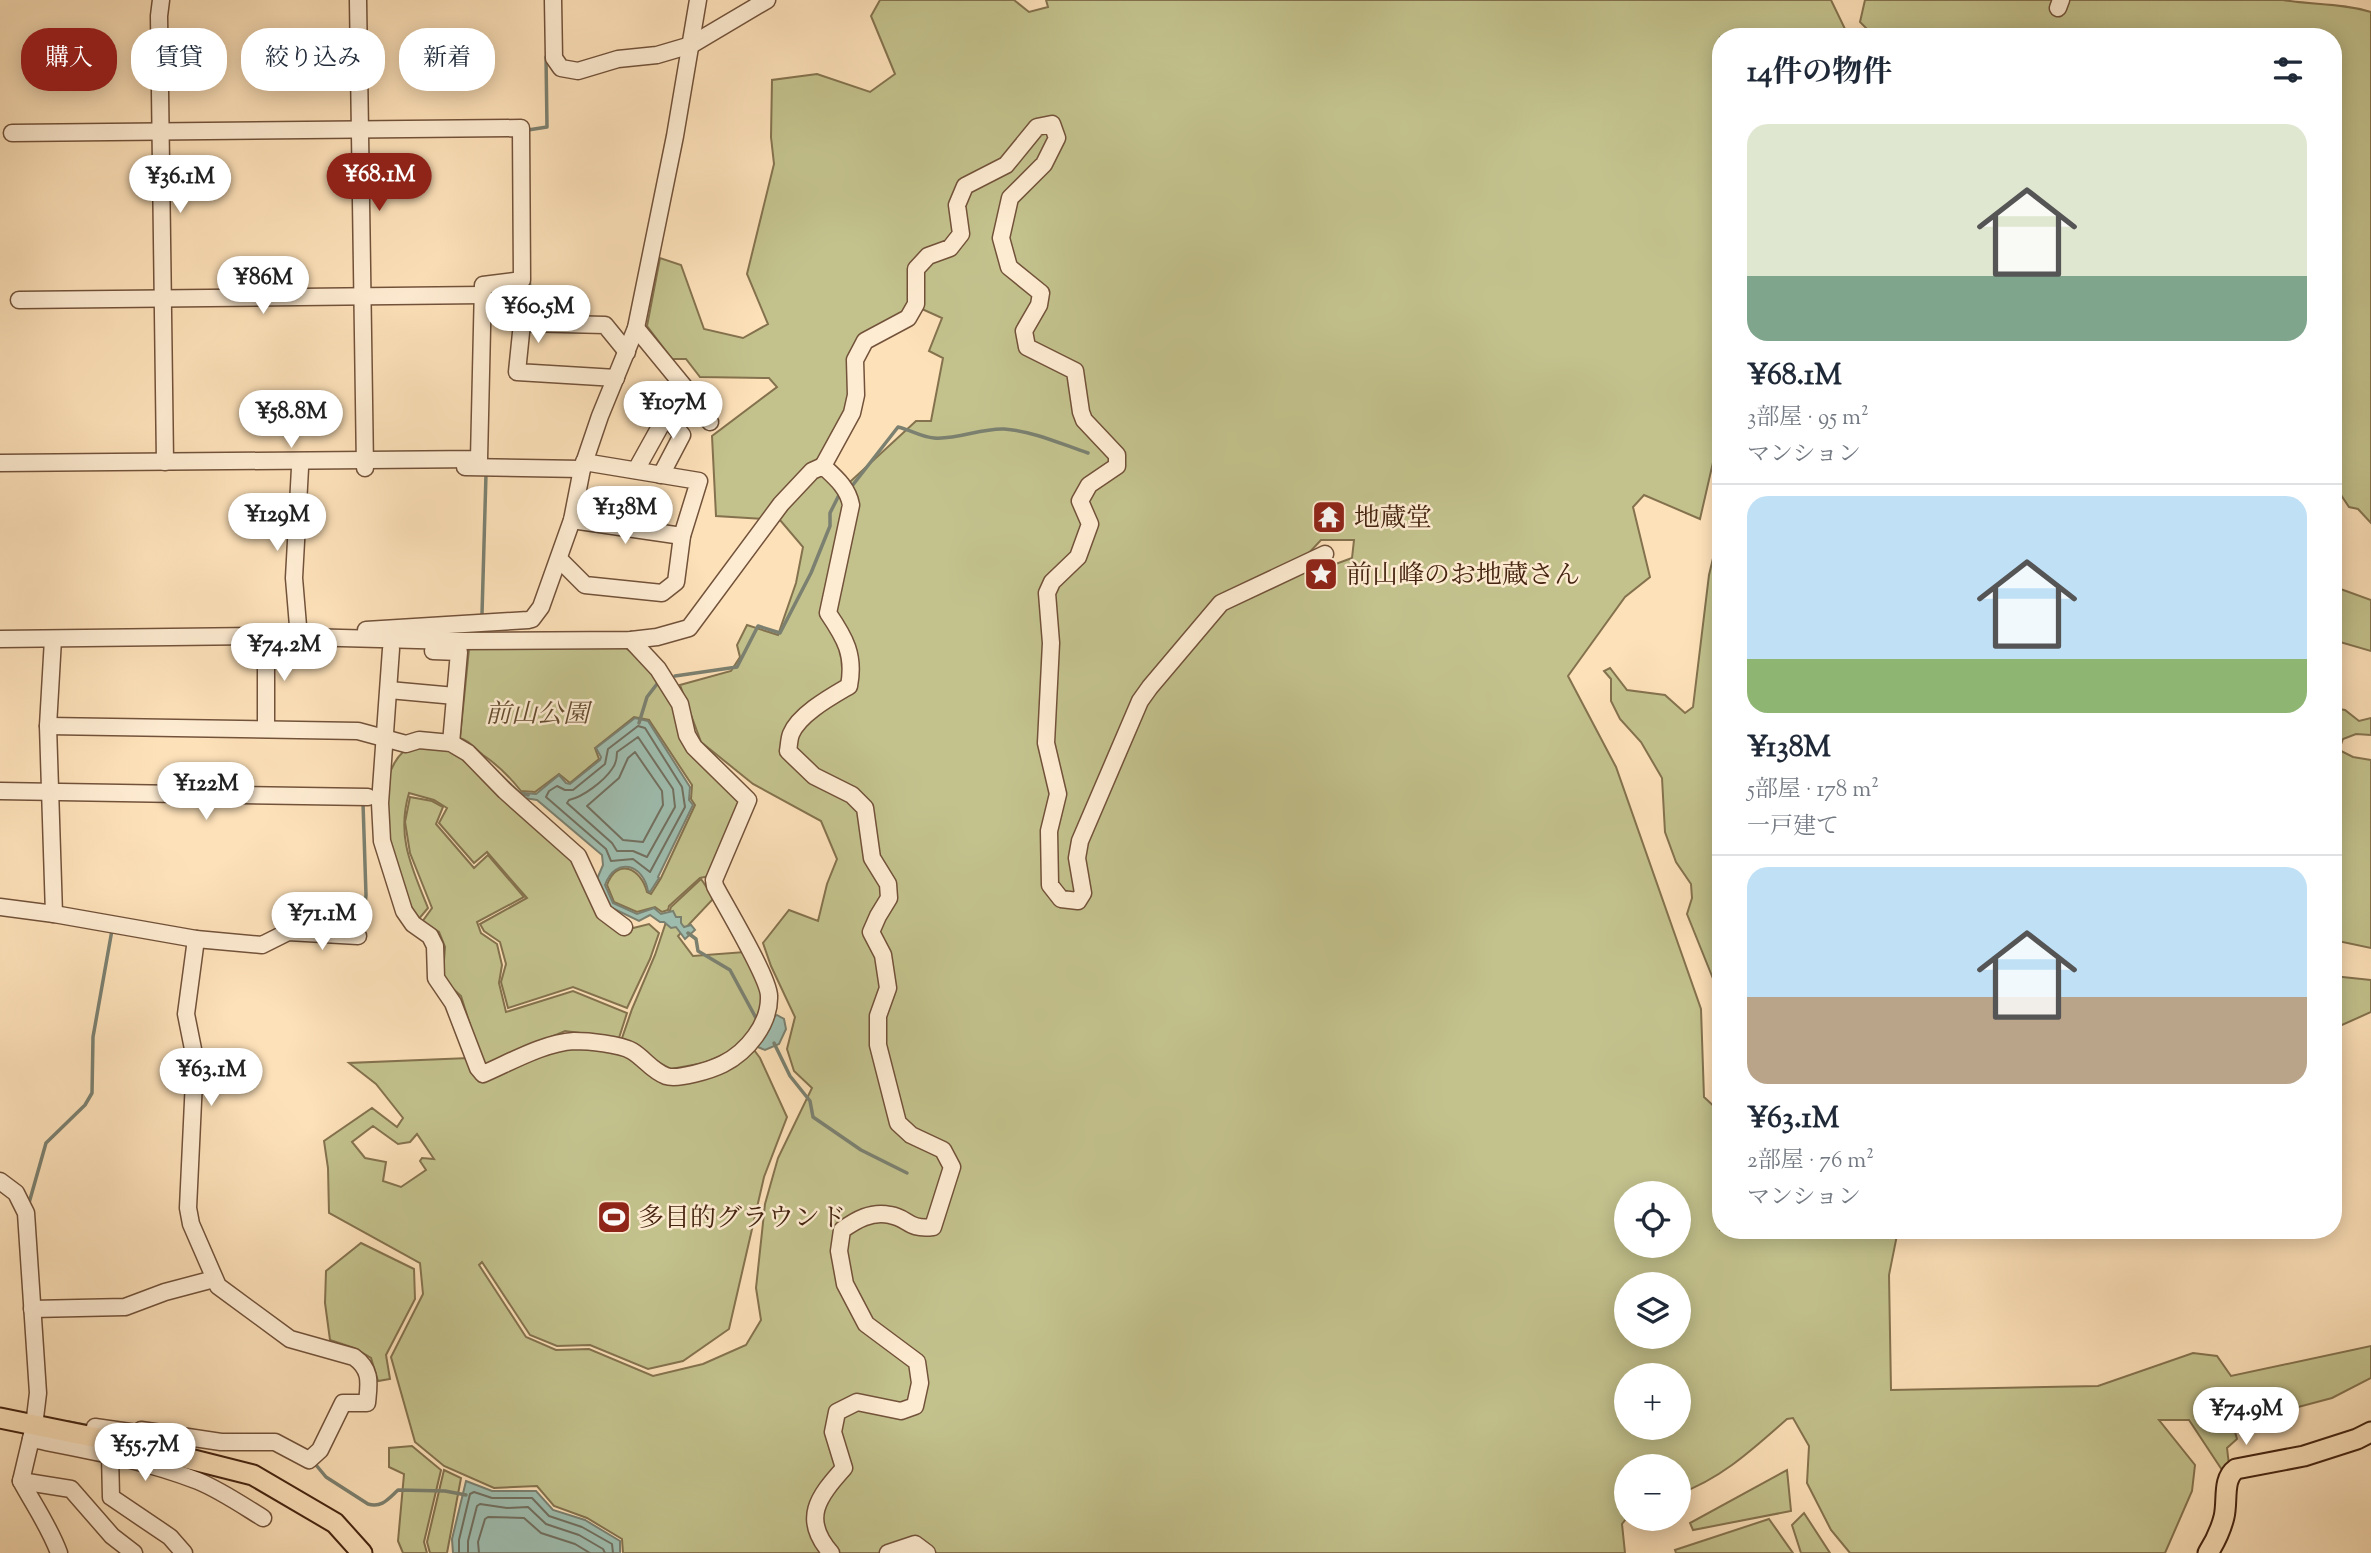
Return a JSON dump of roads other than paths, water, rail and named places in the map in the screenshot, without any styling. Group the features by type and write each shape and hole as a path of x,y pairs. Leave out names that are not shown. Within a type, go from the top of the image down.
{"main road":[{"path":"0,1418 33,1432 93,1437 253,1475 335,1523 362,1553"},
{"path":"2208,1553 2224,1518 2227,1482 2236,1469 2330,1449 2371,1432"}],"street":[{"path":"358,0 365,464"},
{"path":"553,0 554,58 561,68 578,71 618,59 657,55 691,45 767,0"},
{"path":"337,637 347,631 532,619 541,607 572,520 583,466 600,416 636,328 698,0"},
{"path":"161,3 164,462"},
{"path":"0,639 266,636 455,641 631,640 657,637 689,628 781,504 812,471 823,466 852,413 856,395 855,360 865,341 908,318 916,304 916,269 929,256 950,248 961,234 957,205 965,186 1006,165 1037,127 1052,124 1057,138 1044,164 1010,198 1000,238 1009,267 1041,293 1039,305 1024,331 1027,346 1075,372 1084,420 1117,455 1117,466 1088,485 1080,501 1090,524 1078,557 1052,582 1047,593 1051,643 1046,743 1058,794 1049,831 1050,885 1061,899 1078,901 1083,893 1077,858 1080,841 1140,701 1150,687 1221,603 1325,554"},
{"path":"0,472 300,468 479,459 483,285 522,280 521,128 12,133"},
{"path":"19,300 483,295"},
{"path":"616,378 517,372 522,323 605,325 626,352"},
{"path":"636,328 710,422"},
{"path":"636,471 666,416 691,396"},
{"path":"661,475 682,435 666,416"},
{"path":"0,463 583,466 699,481 682,536 676,582 662,593 585,585 559,559"},
{"path":"823,466 840,482 851,501 828,613 845,638 852,668 849,686 826,699 806,716 791,733 788,751 814,776 852,795 865,808 872,858 888,884 889,898 871,932 883,955 888,988 878,1016 878,1045 898,1123 911,1135 943,1150 952,1167 933,1227 918,1229 890,1215 861,1217 842,1230 839,1251 845,1284 866,1324 917,1362 920,1383 915,1406 901,1411 857,1402 837,1412 833,1432 844,1468 824,1490 814,1513 818,1538 831,1553"},
{"path":"299,638 294,578 300,468"},
{"path":"572,520 682,536"},
{"path":"266,636 266,730"},
{"path":"337,637 343,645 459,652 451,743"},
{"path":"53,639 48,726 54,914"},
{"path":"391,649 380,803 382,841 404,911 413,924 430,936 435,946 436,978 453,1003 478,1068 483,1074 529,1054 575,1041 622,1047 633,1051 667,1077 677,1077 715,1068 736,1056 765,1022 770,995 715,886 715,880 748,800 694,747 687,735 680,705 658,669 631,640"},
{"path":"389,690 456,696"},
{"path":"48,726 358,731 406,744 419,740 451,743 468,754 578,856 604,912 624,927"},
{"path":"0,791 51,797 364,801"},
{"path":"0,907 196,939 262,945 288,932 358,936"},
{"path":"93,1437 95,1427 137,1433 141,1430 221,1442 275,1442 309,1460 320,1450 343,1403 367,1403 367,1371 363,1364 354,1357 290,1339 223,1291 214,1279 191,1224 188,1208 195,1059 186,1014 196,939"},
{"path":"0,1181 16,1193 26,1213 35,1309 38,1393 33,1432 21,1481 40,1519 56,1540 59,1550"},
{"path":"35,1309 125,1307 165,1292 214,1279"},
{"path":"33,1432 200,1482 263,1518"},
{"path":"110,1454 111,1497 170,1537 184,1553"},
{"path":"21,1481 71,1489 112,1536 135,1553"},
{"path":"888,1553 915,1544 927,1553"}],"water":[{"path":"635,718 648,721 690,787 689,800 693,805 650,892 641,875 629,867 616,870 605,885 613,903 637,914 654,908 661,914 673,911 676,917 681,917 684,927 691,925 695,930 685,939 676,927 671,928 650,915 639,921 610,907 597,879 603,865 602,855 537,800 524,798 524,793 536,794 559,775 570,784 600,760 596,748"},
{"path":"777,1015 784,1019 786,1029 779,1044 765,1050 758,1047 758,1041 768,1031 772,1017"},
{"path":"466,1481 492,1491 536,1491 553,1510 585,1520 620,1541 620,1553 453,1553 452,1539"}],"waterway":[{"path":"528,130 547,127 546,57"},
{"path":"507,289 530,289 529,278"},
{"path":"852,486 898,427 934,438 995,429 1015,430 1088,453"},
{"path":"482,614 486,474"},
{"path":"675,676 737,667 758,626 780,633 811,573 830,526 830,513 840,493"},
{"path":"639,723 647,697 657,684"},
{"path":"493,768 519,793 528,795"},
{"path":"362,930 366,895 363,803"},
{"path":"29,1203 46,1143 85,1105 92,1093 93,1037 112,930"},
{"path":"688,933 696,939 698,951 730,970 756,1018"},
{"path":"774,1043 790,1076 810,1101 813,1117 861,1150 907,1173"},
{"path":"68,1422 90,1426"},
{"path":"316,1465 326,1477 368,1504 381,1504 398,1490 445,1491 466,1495"}],"place":[{"name":"地蔵堂","path":"1329,517"},
{"name":"前山峰のお地蔵さん","path":"1321,574"},
{"name":"多目的グラウンド","path":"614,1217"}],"park label":[{"name":"前山公園","path":"537,713"}]}
